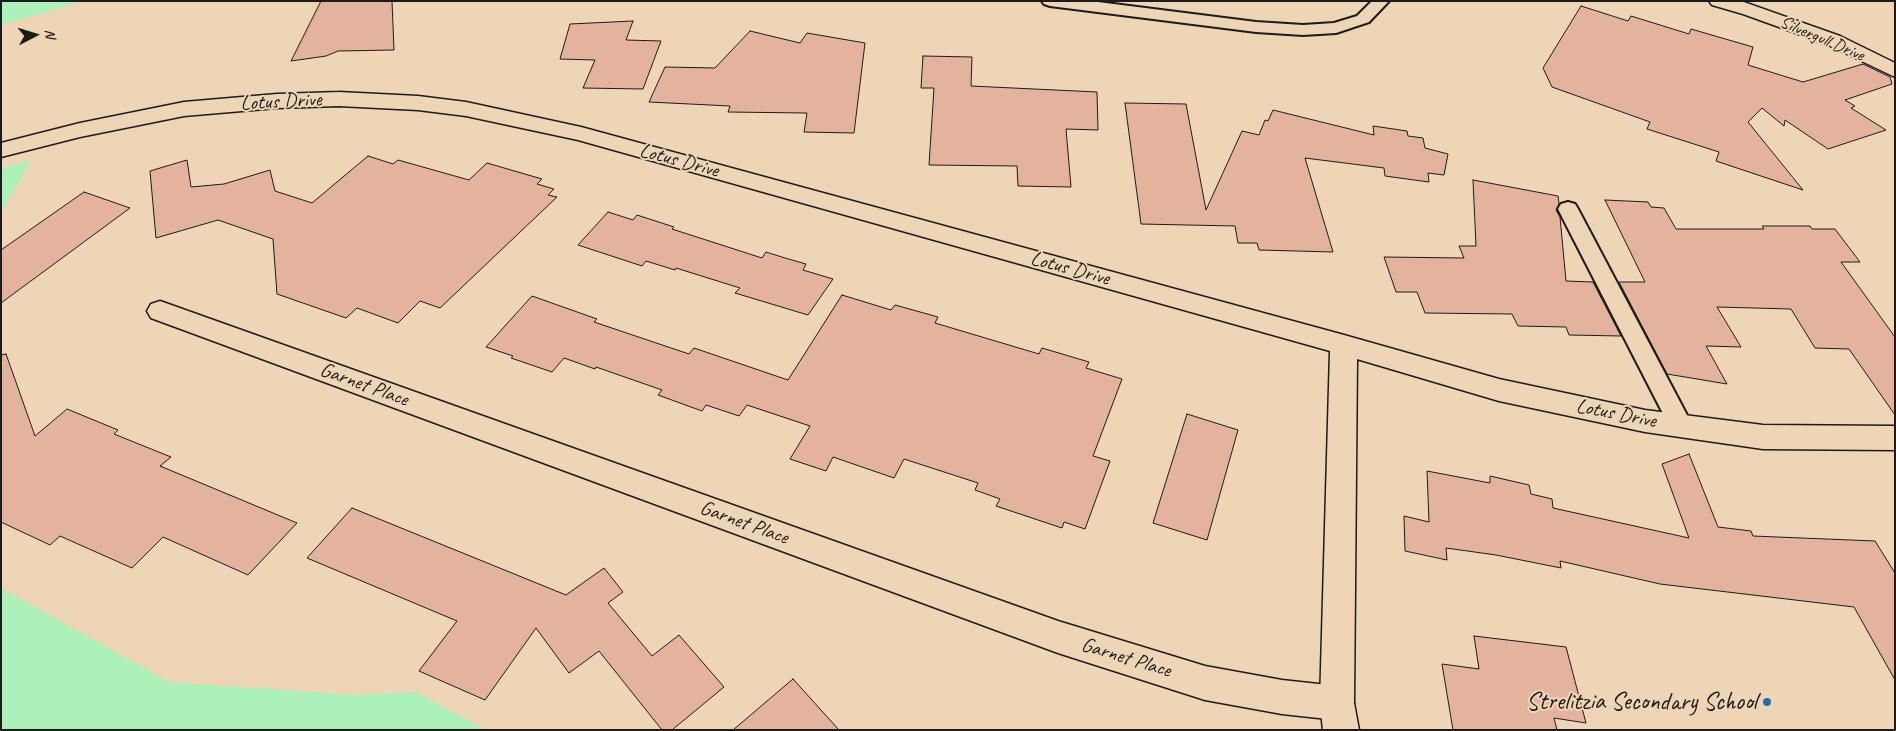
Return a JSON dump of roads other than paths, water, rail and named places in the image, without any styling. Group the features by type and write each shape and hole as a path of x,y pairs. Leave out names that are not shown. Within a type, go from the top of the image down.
{"street":[{"name":"Silvergull Drive","path":"1719,1 1750,10 1833,40 1895,71"},
{"name":"Lotus Drive","path":"1,150 80,130 184,110 277,101 339,99 418,103 466,109 581,134 1344,345 1499,390 1645,421 1763,437 1895,438"},
{"name":"Garnet Place","path":"160,311 1058,637 1205,683 1282,697 1339,716"},
{"path":"1339,716 1344,345"}],"lane":[{"path":"1050,1 1256,27 1303,30 1336,28 1363,19 1381,1"},
{"path":"1568,209 1681,426"}],"place":[{"name":"Strelitzia Secondary School","path":"1767,702"}]}
